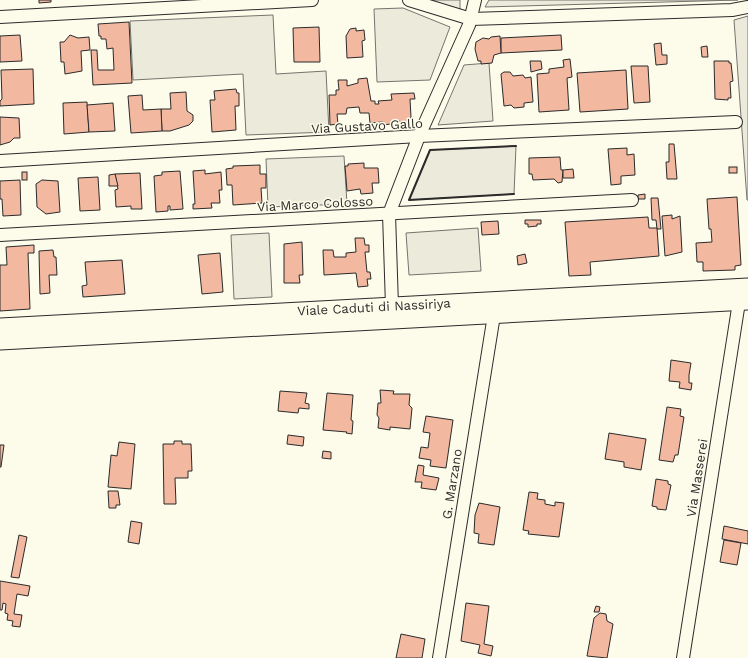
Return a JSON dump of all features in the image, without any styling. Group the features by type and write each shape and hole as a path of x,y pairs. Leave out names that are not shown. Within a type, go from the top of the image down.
{"main road":[{"name":"Viale Caduti di Nassiriya","path":"0,327 748,287"},
{"name":"Viale Caduti di Nassiriya","path":"0,341 744,301"}],"street":[{"path":"0,17 312,0"},
{"path":"409,0 471,19 732,10 748,6"},
{"path":"392,306 389,214 419,136 471,19 475,0"},
{"name":"Via Gustavo Gallo","path":"0,162 419,136 736,122"},
{"name":"Via Marco Colosso","path":"0,235 632,200"},
{"name":"Via Masserei","path":"682,658 744,301"},
{"name":"G. Marzano","path":"439,658 494,315"}],"shaded area":[{"path":"433,0 460,0 460,9 439,3"},
{"path":"489,0 738,0 485,7"},
{"path":"403,8 450,27 430,80 377,82 374,9"},
{"path":"273,15 276,74 326,71 329,132 246,135 243,74 133,80 130,21"},
{"path":"748,16 748,200 747,200 734,20"},
{"path":"489,63 493,121 438,125 464,65"},
{"path":"516,146 514,194 409,200 430,150"},
{"path":"344,156 347,204 268,207 266,159"},
{"path":"478,228 481,271 409,275 406,233"},
{"path":"269,233 272,297 234,299 231,235"}],"building":[{"path":"39,0 51,0 51,2 39,3"},
{"path":"129,22 132,83 93,85 91,50 97,50 98,70 114,70 113,48 107,49 106,39 101,39 101,36 99,36 98,24"},
{"path":"319,27 320,62 294,62 293,28"},
{"path":"356,28 356,31 364,30 365,40 362,41 363,57 347,58 346,36 350,29"},
{"path":"20,35 22,61 0,62 0,36"},
{"path":"70,35 78,38 89,37 90,50 81,51 82,71 65,74 64,62 61,62 60,42 64,42"},
{"path":"561,35 562,50 501,53 501,38"},
{"path":"500,36 501,53 494,55 492,63 481,64 481,61 478,61 475,49 476,42 483,38 489,39 491,37"},
{"path":"661,43 662,55 667,55 667,64 656,65 654,44"},
{"path":"707,46 708,57 702,57 701,47"},
{"path":"570,59 572,77 567,78 569,110 539,112 537,74 549,73 549,69 564,67 563,60"},
{"path":"530,61 541,61 542,69 531,72"},
{"path":"714,61 729,61 729,63 731,63 733,81 730,82 731,98 728,98 728,100 715,99"},
{"path":"631,66 648,66 650,102 634,103"},
{"path":"33,69 34,104 0,106 0,101 2,99 1,70"},
{"path":"626,70 628,109 580,112 577,73"},
{"path":"504,72 510,72 513,76 523,75 525,78 531,77 533,102 524,103 524,107 514,108 511,105 504,106 501,74"},
{"path":"367,78 371,101 375,101 375,104 379,104 378,101 392,100 391,94 414,93 415,99 410,99 411,117 408,122 400,124 400,121 391,122 391,124 383,125 383,122 370,123 369,113 360,113 359,107 347,108 346,114 337,114 338,124 330,125 329,95 336,95 336,90 339,90 338,80 347,80 347,86 358,83 358,79"},
{"path":"236,89 237,93 239,93 239,106 235,106 236,130 212,132 210,100 215,100 214,91"},
{"path":"186,92 187,111 193,115 193,121 189,125 170,131 162,131 161,109 171,109 170,93"},
{"path":"142,95 143,110 161,109 162,131 131,133 128,96"},
{"path":"87,102 89,132 64,134 63,103"},
{"path":"113,103 115,131 89,132 87,105"},
{"path":"0,117 19,118 20,138 14,138 10,142 0,145"},
{"path":"669,144 674,144 677,179 667,179 666,162 669,162"},
{"path":"627,148 627,155 634,154 635,175 621,176 621,184 611,185 608,149"},
{"path":"560,157 561,170 563,170 562,182 558,183 554,179 533,180 532,174 529,174 529,158"},
{"path":"364,163 364,168 378,168 379,183 372,183 373,193 361,194 360,189 347,191 345,166 348,166 348,164"},
{"path":"260,165 260,174 266,174 266,188 261,188 262,203 233,205 232,185 227,185 226,169 233,168 233,166"},
{"path":"729,167 737,167 737,173 729,173"},
{"path":"573,169 574,178 563,178 563,170"},
{"path":"205,170 205,174 221,172 222,190 219,190 220,203 211,203 212,208 193,209 193,204 195,204 193,171"},
{"path":"180,171 183,209 170,210 170,206 168,206 168,211 156,212 154,176 162,175 162,172"},
{"path":"22,172 27,172 27,180 22,180"},
{"path":"140,173 142,209 131,209 131,206 116,207 115,190 118,189 115,174"},
{"path":"115,174 118,186 109,186 109,175"},
{"path":"98,177 100,210 80,211 78,178"},
{"path":"20,180 21,215 3,216 2,199 0,199 0,181"},
{"path":"42,180 58,181 60,212 46,214 37,207 36,184"},
{"path":"645,194 645,199 638,199 638,195"},
{"path":"737,197 741,265 735,266 735,270 703,271 703,262 697,262 696,243 712,242 711,229 709,229 707,199"},
{"path":"651,198 658,198 661,229 657,229 656,220 652,220"},
{"path":"672,215 672,219 680,216 682,252 665,256 662,216"},
{"path":"648,217 649,228 657,228 659,256 590,262 591,275 569,276 565,222"},
{"path":"525,220 541,220 541,224 528,227 528,224 525,224"},
{"path":"498,221 499,234 482,235 481,222"},
{"path":"355,238 364,238 365,245 369,245 369,252 365,252 367,272 370,272 371,279 367,279 368,286 358,287 356,273 324,275 323,250 333,250 334,257 346,257 346,253 356,252"},
{"path":"302,242 303,275 299,275 300,283 284,283 284,244"},
{"path":"34,245 34,253 28,253 30,309 0,311 0,265 7,265 6,247"},
{"path":"53,250 54,257 56,257 57,275 49,275 50,293 40,294 39,251"},
{"path":"220,253 223,292 202,294 198,255"},
{"path":"525,254 527,263 518,265 517,256"},
{"path":"122,260 125,294 83,297 82,286 87,285 85,262"},
{"path":"671,360 691,363 689,383 692,383 691,390 679,388 680,382 669,381"},
{"path":"380,390 394,391 393,394 410,394 409,405 412,408 410,429 390,427 390,430 378,428 378,403 381,403"},
{"path":"280,391 307,393 305,403 309,404 309,409 299,408 298,413 278,411"},
{"path":"327,393 353,395 351,420 353,421 352,434 346,433 347,432 323,430"},
{"path":"667,407 681,409 680,416 684,417 678,455 675,455 673,462 659,460"},
{"path":"426,416 453,420 446,468 430,466 431,460 419,458 421,447 428,448 430,433 423,432"},
{"path":"609,433 646,439 641,470 624,467 624,462 605,459"},
{"path":"288,435 304,437 303,446 287,444"},
{"path":"174,441 182,441 182,444 191,444 192,471 188,471 188,478 175,478 176,504 164,504 163,444 174,444"},
{"path":"119,442 135,444 131,489 108,487 111,455 117,456"},
{"path":"0,445 4,445 1,467 0,467"},
{"path":"323,451 331,452 331,459 322,458"},
{"path":"418,465 424,466 423,475 439,478 436,490 421,488 422,482 415,482"},
{"path":"656,479 668,481 668,484 671,485 666,510 657,509 657,507 652,506"},
{"path":"108,491 118,491 120,505 116,505 116,508 109,508"},
{"path":"529,492 538,493 537,499 545,500 545,504 555,506 555,502 564,503 559,537 528,534 529,531 523,530"},
{"path":"479,503 500,507 494,545 478,543 479,534 474,533 475,515"},
{"path":"131,521 142,523 139,544 128,542"},
{"path":"724,526 748,531 748,544 722,539"},
{"path":"19,535 27,537 19,578 11,577"},
{"path":"724,540 741,543 737,565 720,562"},
{"path":"0,581 30,586 28,596 17,594 14,614 22,615 20,627 12,626 13,621 7,620 8,614 5,613 6,604 3,603 2,610 0,610"},
{"path":"466,603 489,606 484,644 493,646 491,656 478,653 480,645 461,641"},
{"path":"596,606 600,607 599,612 594,612"},
{"path":"600,613 606,614 607,621 613,624 607,658 587,656 594,618"},
{"path":"401,634 425,639 422,658 396,658"}],"wall":[{"path":"514,194 409,200 430,150 516,146"}]}
